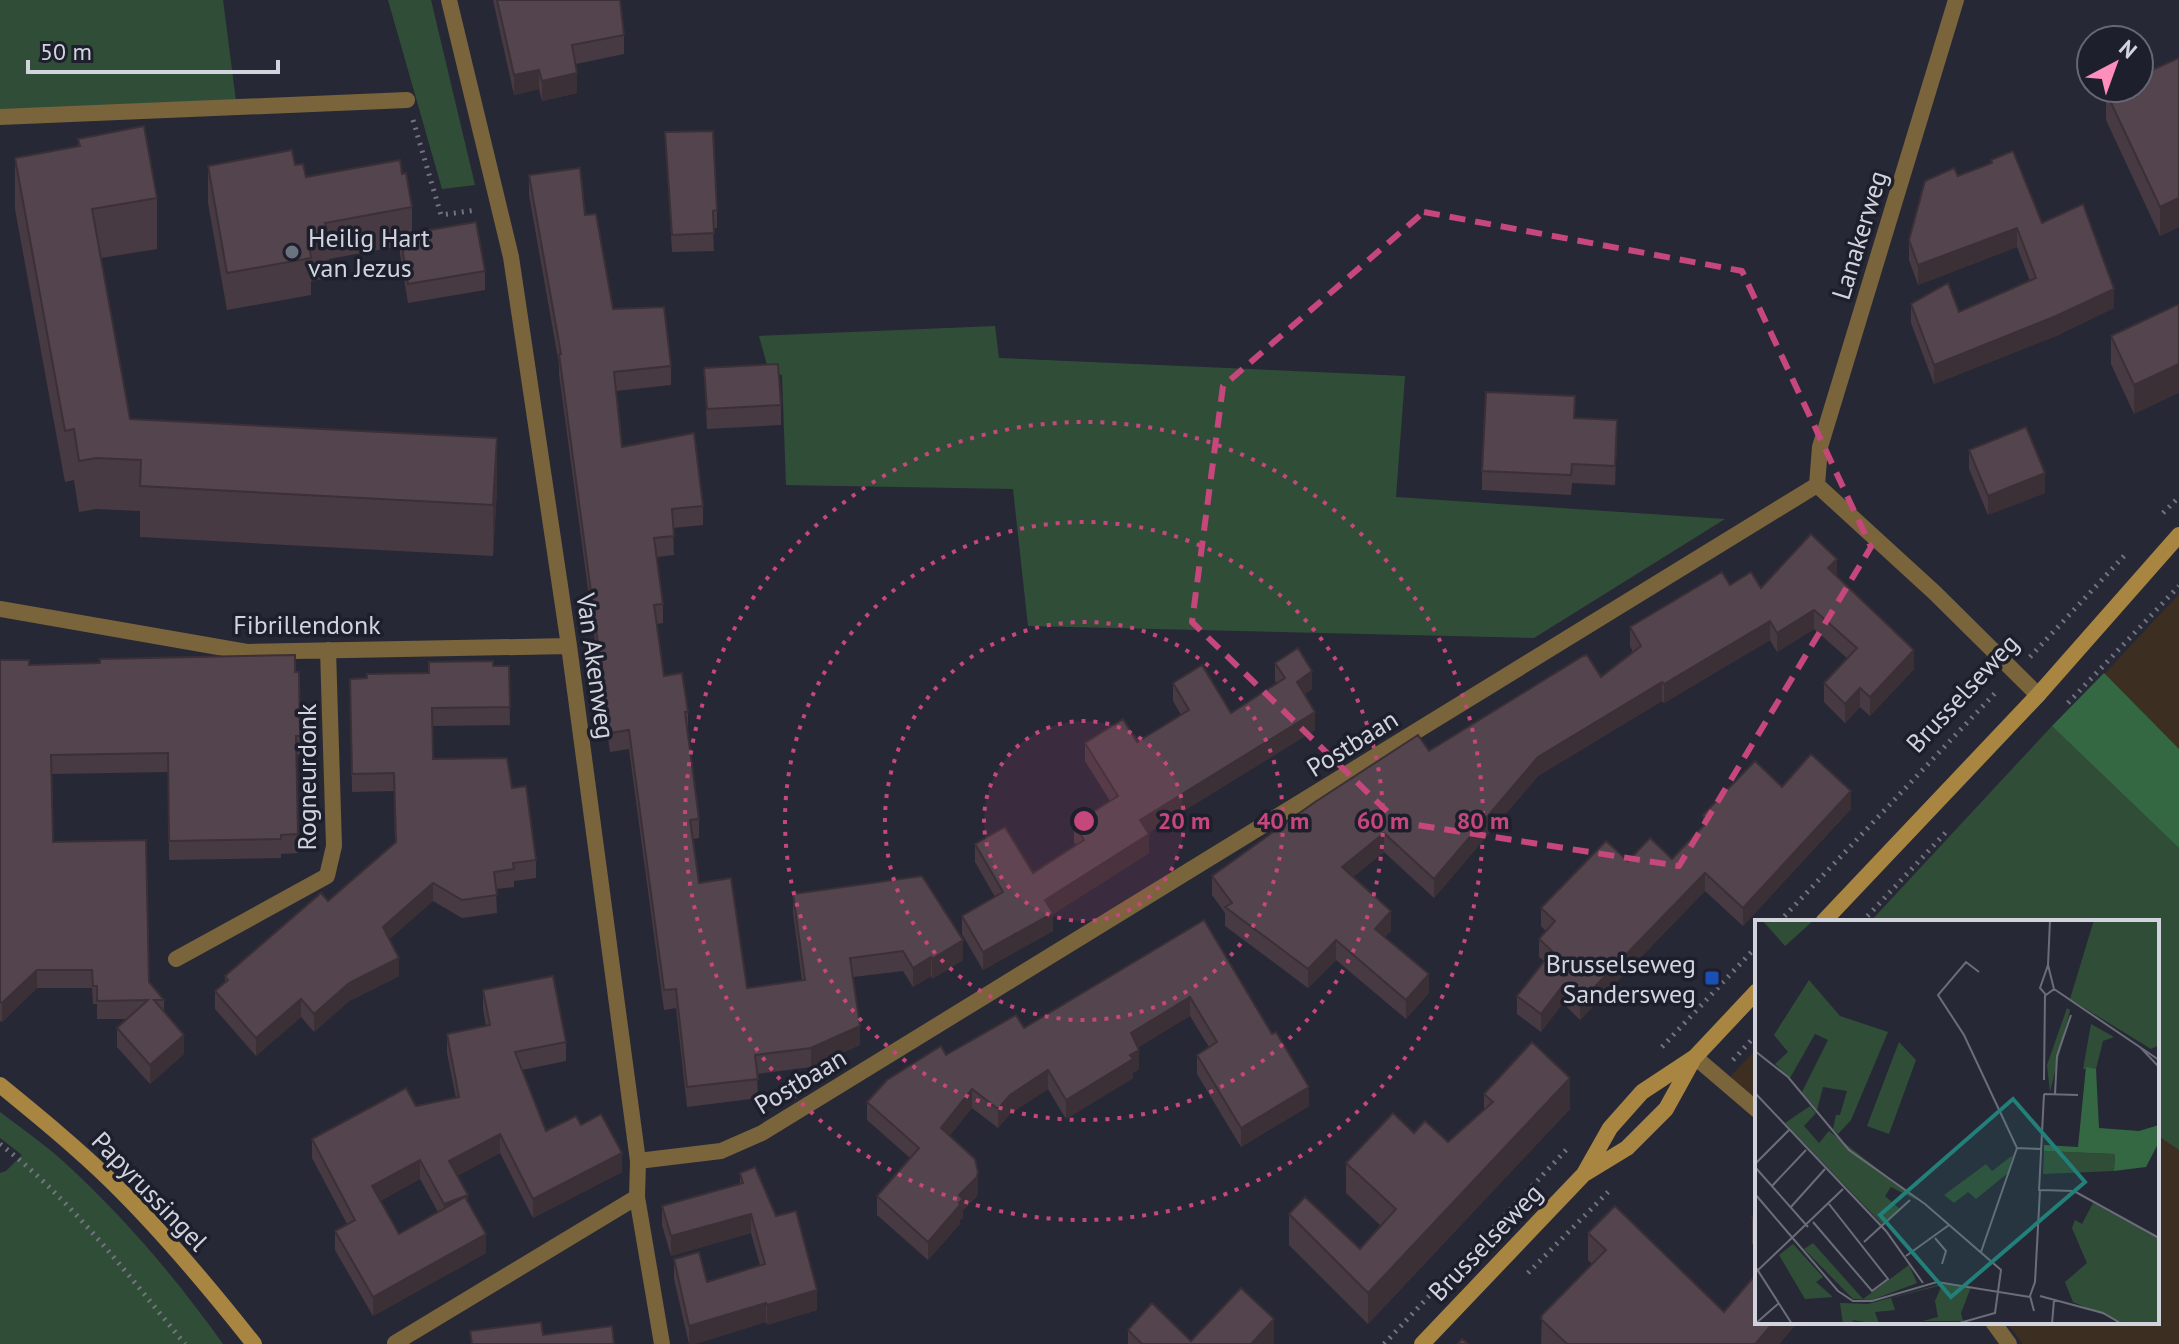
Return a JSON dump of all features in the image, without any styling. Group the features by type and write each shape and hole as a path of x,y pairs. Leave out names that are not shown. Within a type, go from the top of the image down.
{"street":[{"name":"Van Akenweg","path":"449,0 511,257 569,646 638,1161 637,1197 662,1344"},
{"name":"Lanakerweg","path":"1817,485 1820,447 1956,0"},
{"path":"0,117 407,100"},
{"path":"1817,485 1935,593 2038,695"},
{"name":"Postbaan","path":"638,1161 721,1151 762,1133 1817,485"},
{"path":"1825,920 2038,695 2179,535"},
{"name":"Fibrillendonk","path":"0,609 247,652 569,646"},
{"name":"Rogneurdonk","path":"176,959 327,876 334,846 328,650"},
{"name":"Brusselseweg","path":"1422,1344 1584,1174 1610,1128 1642,1092 1695,1057 1755,993"},
{"path":"1695,1057 1755,1108"},
{"name":"Brusselseweg","path":"1584,1174 1627,1148 1666,1109 1695,1057"},
{"name":"Papyrussingel","path":"0,1085 112,1182 193,1269 254,1344"},
{"path":"395,1343 637,1197"},
{"path":"1994,1324 2009,1344"}],"path":[{"path":"407,100 441,215 499,207"},
{"path":"2156,521 2179,497"},
{"name":"Brusselseweg","path":"1781,920 2124,556"},
{"path":"0,1144 61,1198 100,1240 185,1344"}],"highlighted area":[{"path":"1424,212 1742,271 1871,547 1679,866 1398,822 1192,622 1223,386"}],"shaded area":[{"path":"2179,594 2179,1344 2023,1344 2008,1324 2159,1324 2159,920 1876,920"},
{"path":"1755,1050 1755,1098 1730,1077"}],"green space":[{"path":"0,0 223,0 236,101 0,110"},
{"path":"388,0 431,0 475,185 442,189"},
{"path":"995,326 999,358 1405,376 1396,497 1725,519 1534,638 1028,626 1013,489 786,485 782,375 769,372 759,336"},
{"path":"2104,673 2179,749 2179,848 2052,726"},
{"path":"2052,726 2179,848 2179,1150 2159,1136 2159,920 1872,920"},
{"path":"0,1112 56,1155 108,1204 187,1295 223,1344 0,1344 0,1173 22,1155 0,1138"}],"building":[{"path":"497,0 620,0 624,35 572,45 577,73 542,81 539,70 514,75"},
{"path":"2179,58 2179,198 2160,207 2112,104 2155,104 2155,69"},
{"path":"144,126 157,198 92,209 130,419 497,438 493,505 140,486 141,460 96,458 79,461 74,429 65,431 15,158 80,146 78,139"},
{"path":"713,131 717,210 713,211 714,233 672,235 665,132"},
{"path":"292,150 295,165 303,164 306,177 400,160 402,174 406,173 412,207 325,223 329,241 309,244 311,258 227,273 208,166"},
{"path":"2013,151 2042,223 2083,204 2114,289 1934,365 1911,304 1948,283 1959,312 2036,278 2017,228 1918,265 1909,240 1925,181 1954,168 1958,176"},
{"path":"580,168 585,215 596,214 613,309 664,307 671,366 614,372 622,447 694,433 703,506 672,509 674,536 654,538 663,604 654,605 664,676 682,673 699,819 690,820 699,883 731,878 747,988 805,980 793,894 922,876 963,940 913,968 903,951 850,958 860,1026 811,1048 755,1055 758,1079 687,1087 676,989 664,990 629,730 610,733 561,354 529,175"},
{"path":"476,222 485,271 408,284 400,235"},
{"path":"2179,304 2179,364 2134,385 2111,336"},
{"path":"778,364 781,405 707,409 704,368"},
{"path":"1486,392 1575,396 1574,418 1617,420 1615,466 1572,464 1571,475 1482,471"},
{"path":"2026,427 2045,473 1988,496 1969,450"},
{"path":"1811,534 1837,559 1828,568 1914,650 1870,697 1860,688 1845,704 1824,683 1857,648 1814,610 1777,633 1770,621 1538,757 1434,879 1384,833 1342,867 1391,911 1375,929 1429,974 1406,1000 1336,940 1308,969 1225,907 1232,903 1212,876 1315,802 1418,735 1429,751 1583,656 1587,655 1601,677 1641,646 1630,627 1722,572 1730,585 1751,572 1761,588"},
{"path":"1298,648 1312,671 1297,682 1315,712 1140,820 1149,834 1045,900 1053,913 983,952 962,916 1003,892 975,844 1005,827 1033,873 1084,840 1074,824 1118,796 1085,743 1123,719 1137,742 1189,710 1173,683 1202,665 1231,713 1285,678 1275,663"},
{"path":"295,655 295,672 299,672 300,736 296,736 298,834 281,835 281,839 169,841 168,753 51,755 53,842 146,840 149,982 164,1000 154,1000 184,1035 150,1065 117,1028 148,1000 97,1001 92,970 37,970 0,1002 0,660 29,660 29,665 100,663 100,659"},
{"path":"493,661 493,666 509,666 510,707 432,708 433,759 507,758 512,788 526,786 536,860 513,863 514,869 494,872 497,895 462,900 433,883 383,927 399,958 349,983 314,1014 301,999 256,1038 215,991 228,980 225,976 321,893 328,901 396,842 394,773 352,774 350,679 367,678 367,674 429,673 429,662"},
{"path":"1811,754 1851,791 1743,908 1705,873 1580,1002 1563,985 1541,1014 1517,996 1552,951 1539,939 1555,921 1541,908 1606,841 1628,861 1650,838 1672,859 1707,822 1703,815 1755,761 1782,787"},
{"path":"1204,920 1272,1034 1276,1032 1309,1087 1241,1128 1197,1055 1217,1042 1190,997 1131,1033 1139,1050 1130,1055 1133,1059 1066,1100 1048,1070 1010,1095 998,1109 972,1089 941,1128 975,1159 977,1177 959,1195 963,1199 960,1205 928,1242 877,1196 919,1148 867,1102 887,1080 941,1046 946,1055 1016,1015 1024,1028"},
{"path":"553,976 566,1042 515,1052 546,1131 576,1116 581,1125 601,1114 622,1153 533,1199 500,1134 449,1161 468,1195 444,1204 420,1160 372,1186 399,1234 465,1197 486,1234 373,1297 335,1231 355,1220 312,1139 406,1088 416,1106 459,1097 447,1034 490,1025 483,990"},
{"path":"1532,1042 1570,1078 1368,1293 1289,1214 1305,1197 1360,1249 1396,1209 1346,1163 1393,1113 1414,1133 1425,1121 1448,1142 1493,1102 1484,1094"},
{"path":"755,1167 776,1216 796,1211 817,1290 689,1326 674,1259 699,1252 707,1282 765,1264 751,1214 671,1236 662,1206 743,1183 740,1173"},
{"path":"1615,1206 1724,1312 1755,1275 1755,1324 1772,1324 1757,1344 1567,1344 1541,1319 1606,1250 1588,1233"},
{"path":"1241,1288 1274,1319 1251,1344 1142,1344 1128,1330 1152,1303 1191,1341"},
{"path":"541,1322 543,1335 612,1326 614,1344 472,1344 470,1331"}],"place":[{"name":"Heilig Hart van Jezus","path":"292,252"},
{"name":"Brusselseweg Sandersweg","path":"1712,978"}]}
